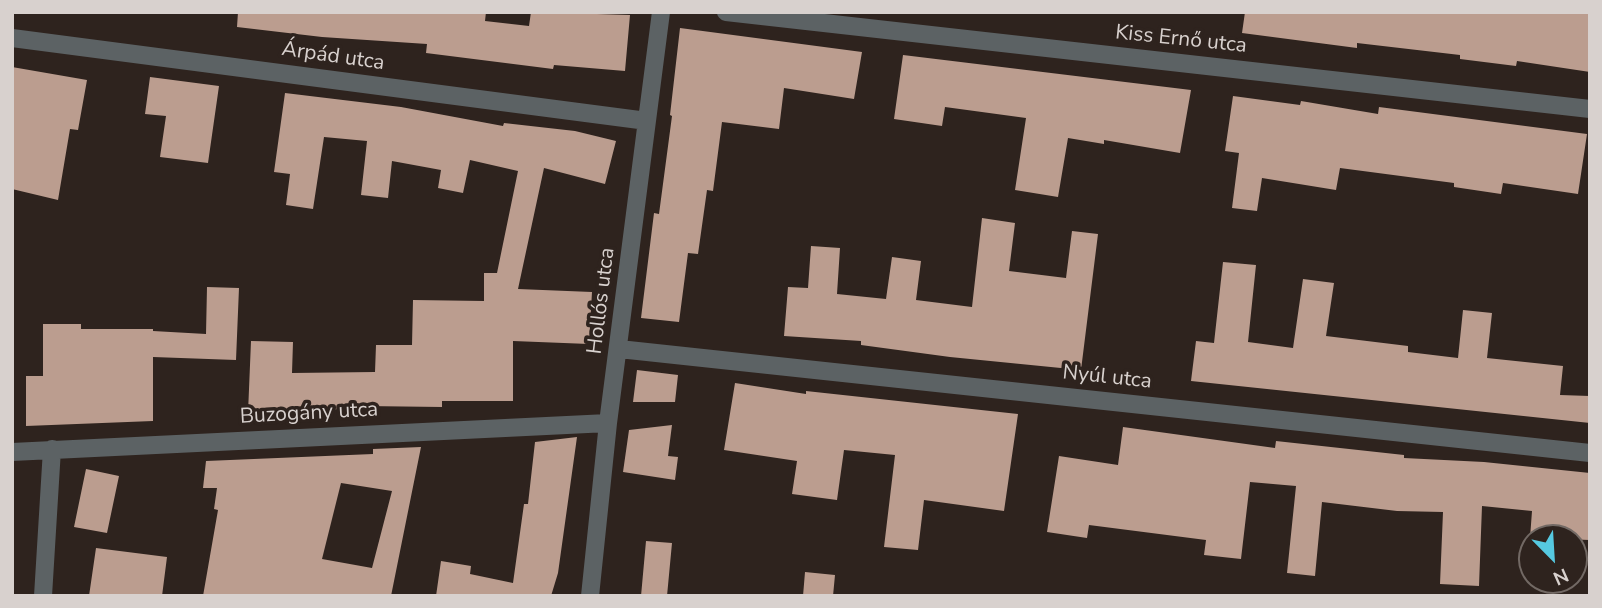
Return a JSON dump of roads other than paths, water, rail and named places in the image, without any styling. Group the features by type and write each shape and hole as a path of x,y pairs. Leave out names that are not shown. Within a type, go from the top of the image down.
{"street":[{"name":"Hollós utca","path":"590,596 608,423 661,12"},
{"name":"Kiss Ernő utca","path":"726,12 1590,109"},
{"name":"Árpád utca","path":"12,38 647,121"},
{"name":"Nyúl utca","path":"619,349 1590,453"},
{"name":"Buzogány utca","path":"12,452 608,423"},
{"path":"43,596 52,449"}]}
